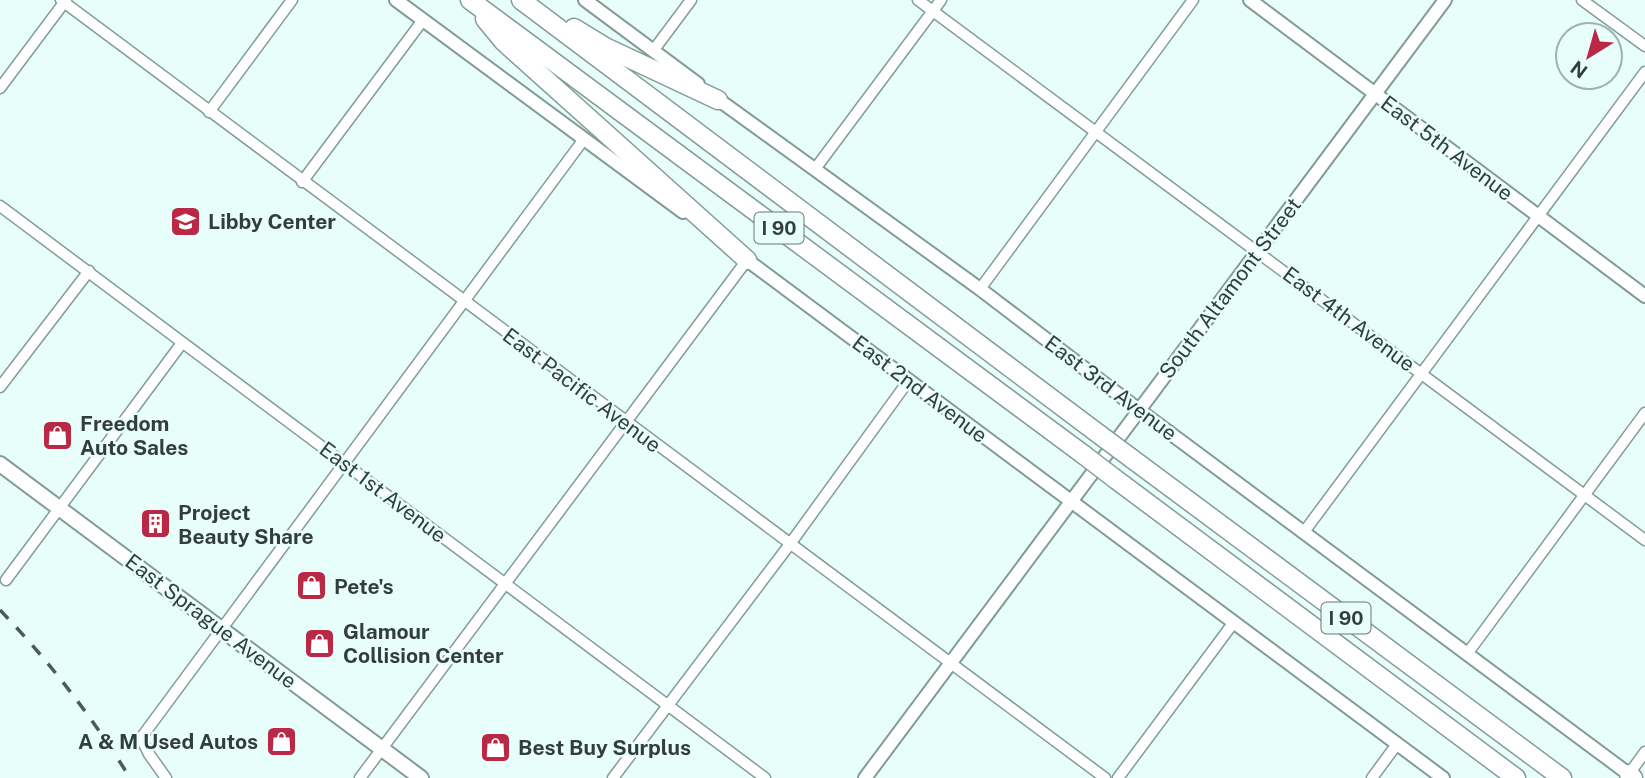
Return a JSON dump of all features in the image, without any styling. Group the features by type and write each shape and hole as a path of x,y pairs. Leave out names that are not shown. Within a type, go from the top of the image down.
{"highway":[{"name":"I 90","path":"521,0 1130,458 1562,778"},
{"path":"529,0 605,47 718,100"},
{"name":"I 90","path":"471,1 1516,778"},
{"path":"471,1 504,42 747,260"}],"main road":[{"name":"East Sprague Avenue","path":"0,464 421,778"}],"street":[{"path":"208,112 292,0"},
{"name":"East 2nd Avenue","path":"397,0 1443,778"},
{"name":"East 3rd Avenue","path":"585,0 718,100 980,289 1632,777"},
{"path":"653,51 691,0"},
{"name":"East 4th Avenue","path":"918,0 1645,540"},
{"path":"814,169 941,0"},
{"path":"980,289 1194,0"},
{"name":"East 5th Avenue","path":"1250,0 1645,296"},
{"name":"South Altamont Street","path":"865,778 1445,0"},
{"path":"1582,0 1645,46"},
{"path":"0,88 64,1"},
{"name":"East Pacific Avenue","path":"64,1 208,112 1105,778"},
{"path":"302,182 423,20"},
{"path":"1304,532 1645,72"},
{"path":"166,778 141,738 584,139"},
{"name":"East 1st Avenue","path":"0,206 765,778"},
{"path":"360,778 624,421 747,260"},
{"path":"0,387 89,271"},
{"path":"6,580 182,343"},
{"path":"613,778 790,544 909,380"},
{"path":"1468,654 1645,414"},
{"path":"1118,778 1234,622"},
{"path":"1372,778 1397,744"},
{"path":"1632,777 1645,752"}],"railway":[{"path":"0,610 70,691 130,778"}],"place":[{"name":"Libby Center","path":"185,221"},
{"name":"Freedom Auto Sales","path":"57,435"},
{"name":"Project Beauty Share","path":"155,524"},
{"name":"Pete's","path":"311,586"},
{"name":"Glamour Collision Center","path":"320,643"},
{"name":"A & M Used Autos","path":"281,741"},
{"name":"Best Buy Surplus","path":"495,747"}]}
